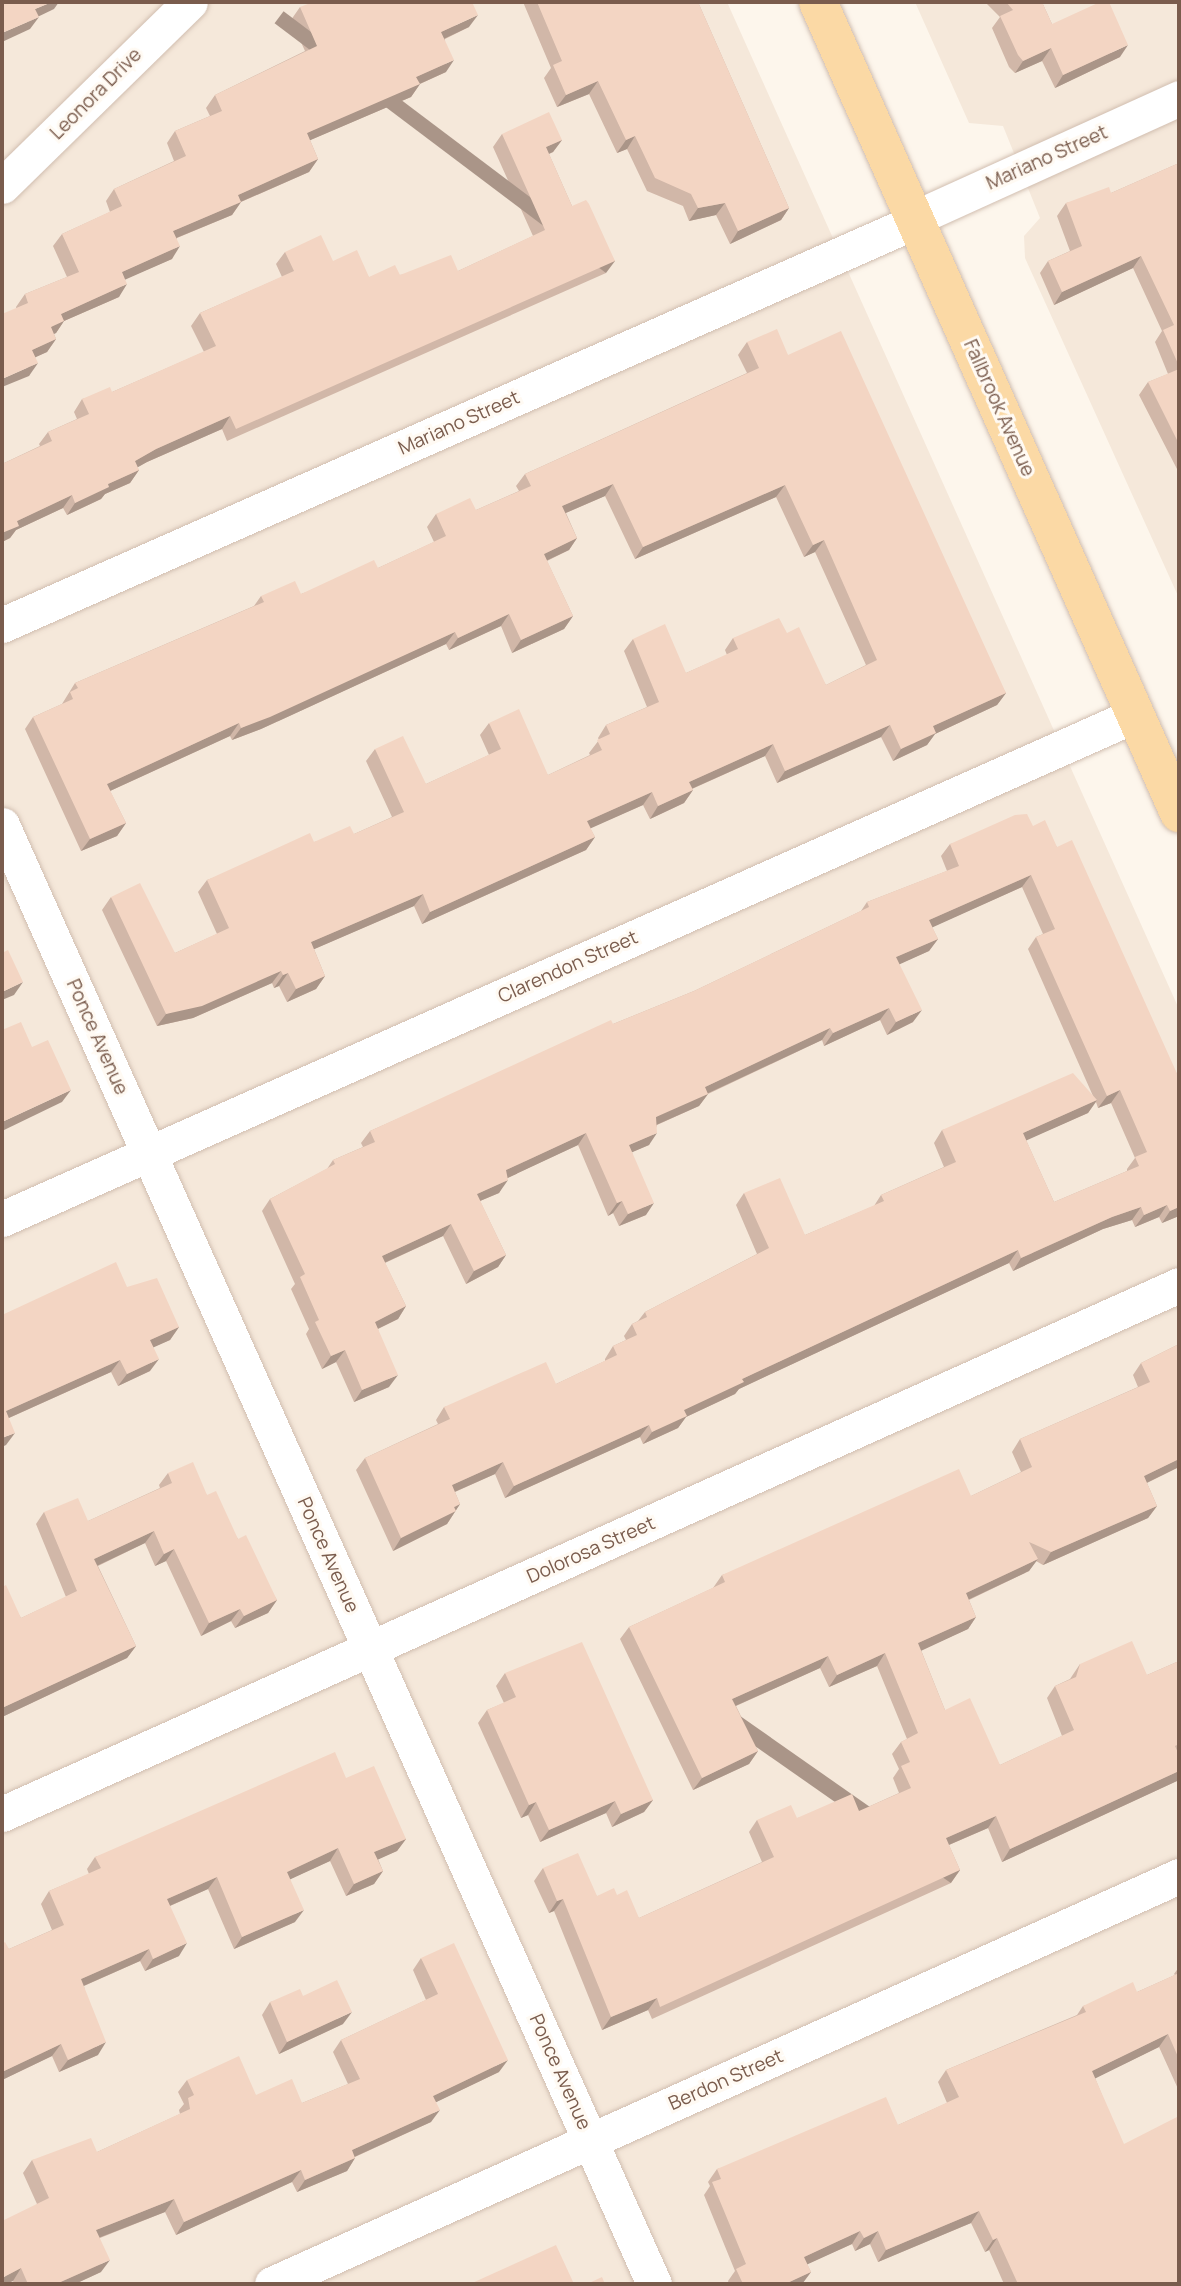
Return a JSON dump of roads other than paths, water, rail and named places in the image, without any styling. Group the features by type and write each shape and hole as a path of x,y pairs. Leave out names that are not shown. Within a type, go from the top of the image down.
{"main road":[{"name":"Fallbrook Avenue","path":"818,2 1179,813"}],"street":[{"name":"Leonora Drive","path":"2,186 190,2"},
{"name":"Mariano Street","path":"2,625 916,220 1179,98"},
{"name":"Clarendon Street","path":"2,1219 1135,715"},
{"name":"Ponce Avenue","path":"2,825 654,2284"},
{"name":"Dolorosa Street","path":"2,1814 1179,1285"},
{"name":"Berdon Street","path":"272,2284 1179,1877"}]}
